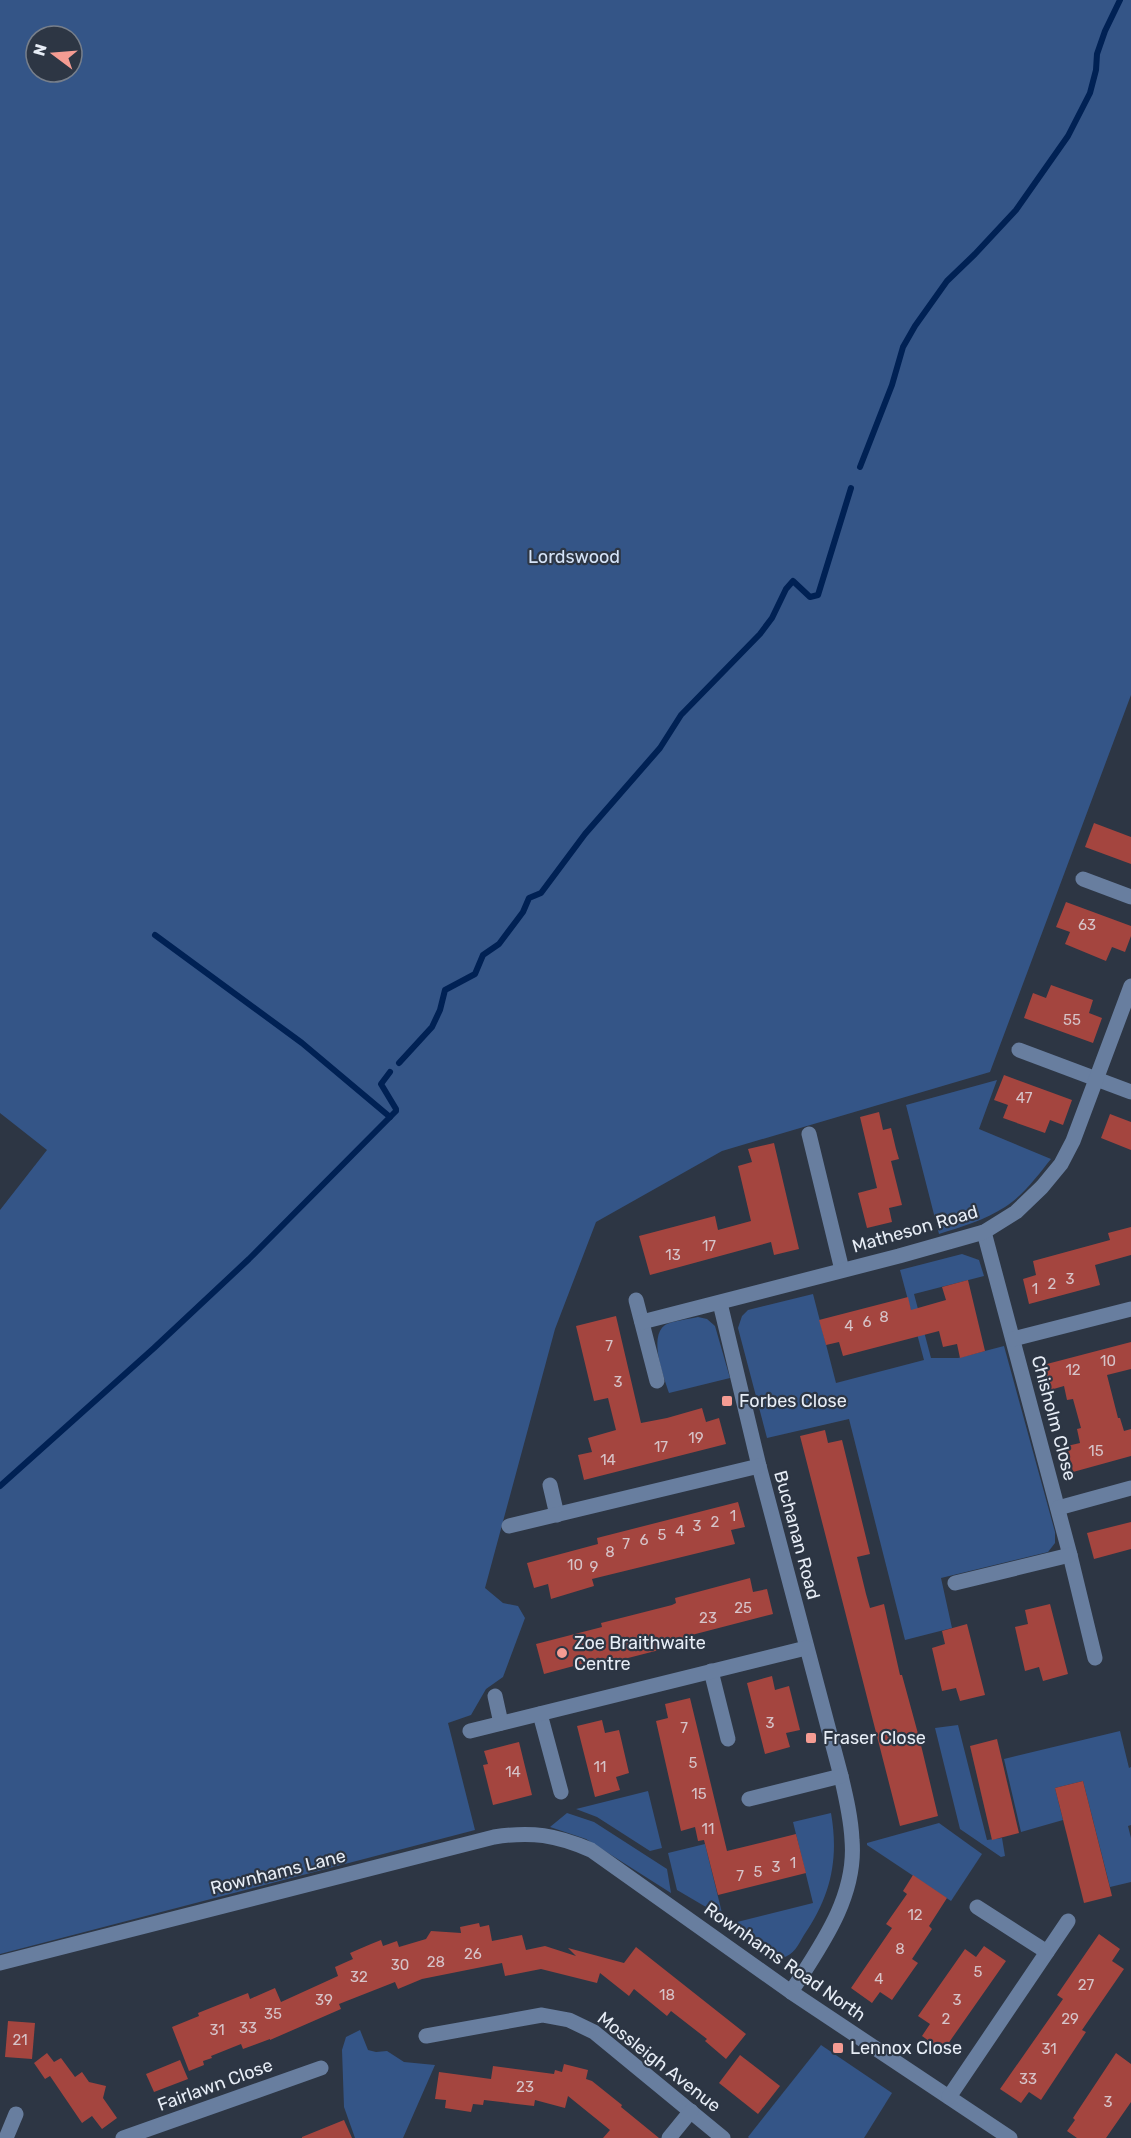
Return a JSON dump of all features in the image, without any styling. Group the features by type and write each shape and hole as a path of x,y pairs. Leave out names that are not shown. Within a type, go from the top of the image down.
{"street":[{"path":"1083,879 1131,897"},
{"name":"Matheson Road","path":"642,1322 984,1232 1016,1212 1061,1164 1073,1141 1131,986"},
{"path":"1019,1050 1131,1092"},
{"name":"Matheson Road","path":"809,1134 842,1270"},
{"name":"Chisholm Close","path":"984,1232 1058,1508 1095,1658"},
{"path":"636,1300 657,1381"},
{"name":"Buchanan Road","path":"720,1303 759,1466 841,1776 853,1842 851,1869 830,1931 791,1992"},
{"name":"Chisholm Close","path":"1013,1339 1131,1309"},
{"path":"509,1526 759,1466"},
{"path":"550,1485 556,1515"},
{"name":"Chisholm Close","path":"1058,1508 1131,1488"},
{"path":"955,1583 1070,1555"},
{"path":"470,1731 806,1648"},
{"path":"711,1671 728,1739"},
{"path":"495,1696 501,1723"},
{"path":"540,1714 561,1792"},
{"path":"749,1799 841,1776"},
{"name":"Rownhams Lane","path":"0,1963 494,1837 516,1833 540,1833 566,1840"},
{"name":"Rownhams Road North","path":"566,1840 591,1850 791,1992 949,2097 1001,2135"},
{"path":"977,1907 1047,1952"},
{"path":"949,2097 1068,1921"},
{"name":"Mossleigh Avenue","path":"426,2036 542,2015 570,2020 594,2032 723,2138"},
{"name":"Fairlawn Close","path":"123,2138 321,2068"},
{"path":"669,2138 691,2111"},
{"path":"6,2138 16,2114"}],"green space":[{"name":"Lordswood","path":"0,0 1131,0 1131,695 990,1072 722,1151 596,1222 555,1329 485,1588 503,1603 518,1606 525,1618 503,1677 486,1689 471,1715 448,1723 475,1830 0,1954 0,1210 47,1150 0,1113"},
{"path":"997,1080 979,1129 1051,1159 1024,1191 1005,1207 964,1226 939,1234 906,1105"},
{"path":"962,1254 979,1260 984,1276 914,1294 931,1358 958,1358 1004,1346 1055,1532 1055,1543 1048,1552 941,1578 952,1628 905,1640 849,1419 767,1438 738,1328 742,1316 748,1310 813,1294 836,1383 924,1360 900,1270"},
{"path":"698,1317 707,1319 715,1326 730,1378 669,1393 657,1348 660,1331 665,1325"},
{"path":"958,1725 987,1840 1002,1838 1005,1856 1001,1857 960,1829 935,1728"},
{"path":"1120,1731 1129,1768 1131,1767 1131,1825 1128,1826 1131,1838 1131,1882 1110,1887 1083,1781 1055,1788 1063,1820 1021,1832 1004,1759"},
{"path":"648,1791 662,1848 650,1851 597,1817 576,1809"},
{"path":"567,1813 594,1822 667,1869 671,1893 586,1839 550,1827"},
{"path":"831,1813 834,1846 831,1877 827,1891 798,1946 790,1955 782,1958 729,1924 813,1903 793,1822"},
{"path":"939,1823 982,1854 951,1901 867,1845 867,1843"},
{"path":"705,1844 723,1917 677,1890 668,1853"},
{"path":"360,2030 368,2050 387,2051 404,2062 435,2065 403,2138 355,2138 344,2107 342,2050 346,2037"},
{"path":"821,2045 892,2093 864,2138 749,2138 748,2137"}],"building":[{"path":"1094,823 1131,837 1131,864 1085,847"},
{"path":"1066,902 1131,926 1131,936 1125,952 1112,947 1106,961 1065,944 1070,932 1056,927"},
{"path":"1051,985 1093,1000 1089,1013 1102,1018 1093,1043 1024,1018 1033,993 1046,998"},
{"path":"1004,1075 1072,1100 1063,1125 1050,1120 1045,1133 1003,1118 1008,1105 994,1100"},
{"path":"879,1112 883,1130 891,1128 899,1159 891,1161 902,1205 889,1208 892,1222 867,1228 858,1193 877,1188 860,1117"},
{"path":"1110,1114 1131,1122 1131,1150 1101,1138"},
{"path":"774,1143 799,1249 774,1255 771,1242 650,1275 639,1236 715,1216 718,1230 751,1221 738,1166 752,1162 748,1149"},
{"path":"1131,1227 1131,1255 1095,1265 1100,1285 1029,1304 1023,1279 1036,1275 1033,1261 1110,1240 1108,1233"},
{"path":"968,1280 985,1351 960,1358 957,1344 943,1347 939,1331 843,1356 839,1342 826,1345 819,1320 908,1297 911,1310 946,1300 942,1287"},
{"path":"616,1316 641,1423 702,1408 706,1422 719,1418 726,1444 584,1480 578,1455 592,1452 588,1438 616,1430 608,1398 594,1401 576,1326"},
{"path":"1131,1342 1131,1369 1107,1375 1118,1418 1120,1418 1124,1431 1131,1429 1131,1456 1073,1472 1067,1446 1080,1443 1077,1429 1081,1428 1073,1399 1067,1400 1064,1386 1050,1390 1043,1365"},
{"path":"825,1430 828,1443 842,1440 870,1554 857,1557 866,1594 870,1608 884,1604 900,1675 902,1675 920,1741 938,1816 900,1826 800,1436"},
{"path":"738,1502 745,1527 731,1530 735,1544 592,1579 594,1586 551,1599 548,1584 534,1588 527,1563 598,1544 597,1538"},
{"path":"1131,1522 1131,1549 1094,1559 1087,1533"},
{"path":"750,1578 753,1592 767,1589 773,1614 684,1637 686,1643 667,1648 597,1666 596,1660 544,1674 536,1644 602,1627 601,1623 672,1605 676,1603 675,1598"},
{"path":"1050,1604 1068,1674 1043,1681 1039,1667 1025,1671 1015,1627 1028,1624 1025,1610"},
{"path":"967,1624 985,1695 960,1701 956,1688 942,1691 932,1648 945,1644 942,1631"},
{"path":"772,1676 775,1690 789,1686 800,1730 786,1733 790,1747 765,1754 747,1683"},
{"path":"690,1698 727,1851 796,1834 806,1873 718,1895 704,1840 698,1841 695,1827 681,1831 656,1721 668,1718 665,1704"},
{"path":"602,1720 605,1733 619,1730 629,1773 616,1777 620,1790 595,1797 577,1726"},
{"path":"997,1739 1019,1833 992,1840 970,1746"},
{"path":"519,1742 532,1795 493,1805 483,1765 488,1764 484,1751"},
{"path":"1083,1781 1112,1896 1084,1903 1055,1788"},
{"path":"913,1875 947,1898 929,1926 932,1929 912,1959 918,1963 892,2000 880,1992 872,2003 851,1988 892,1928 886,1924 907,1894 903,1891"},
{"path":"479,1923 480,1927 489,1925 492,1941 522,1935 526,1950 545,1946 576,1956 568,1948 624,1963 636,1947 746,2034 726,2059 705,2041 707,2039 671,2011 667,2016 634,1989 629,1996 600,1973 597,1983 541,1969 505,1976 502,1963 422,1979 398,1989 395,1982 339,2004 341,2009 270,2040 243,2049 241,2044 211,2056 212,2058 203,2061 204,2065 189,2071 172,2027 199,2016 198,2013 248,1993 250,1999 275,1988 281,2002 338,1976 335,1967 353,1959 350,1953 381,1940 383,1946 397,1941 399,1947 426,1939 431,1931 461,1933 460,1927"},
{"path":"1099,1934 1120,1949 1112,1961 1124,1969 1082,2030 1086,2032 1041,2100 1029,2092 1021,2103 1000,2089 1063,1999 1057,1995"},
{"path":"984,1946 1006,1961 943,2051 922,2036 930,2024 918,2016 965,1949 976,1957"},
{"path":"8,2021 35,2023 32,2059 5,2057"},
{"path":"47,2053 54,2062 61,2058 75,2077 82,2072 89,2082 106,2086 103,2098 117,2118 102,2129 92,2116 82,2123 50,2076 45,2079 34,2063"},
{"path":"1116,2053 1131,2064 1131,2102 1106,2138 1077,2138 1067,2131 1075,2120 1073,2118"},
{"path":"740,2055 780,2086 758,2114 719,2083"},
{"path":"180,2060 188,2079 154,2092 146,2074"},
{"path":"564,2064 588,2070 586,2079 592,2081 622,2105 621,2107 659,2138 603,2138 610,2130 568,2096 565,2108 535,2100 534,2106 484,2100 483,2105 473,2104 471,2112 445,2108 446,2100 435,2099 439,2072 491,2079 493,2066 554,2074 555,2070 562,2072"},
{"path":"344,2120 352,2138 302,2138 302,2137"}],"waterway":[{"path":"860,467 892,385 903,347 947,281 1016,210 1068,136 1090,93 1096,70 1097,54 1120,0"},
{"path":"399,1063 432,1027 440,1010 445,990 475,974 483,955 499,944 523,912 529,898 541,893 585,834 660,748 681,715 760,634 793,581 810,597 818,595 851,488"},
{"path":"155,935 302,1043 390,1117"},
{"path":"0,1486 249,1259 396,1111 381,1084 390,1072"}],"place":[{"name":"Forbes Close","path":"727,1401"},
{"name":"Zoe Braithwaite Centre","path":"562,1653"},
{"name":"Fraser Close","path":"811,1738"},
{"name":"Lennox Close","path":"838,2048"}]}
